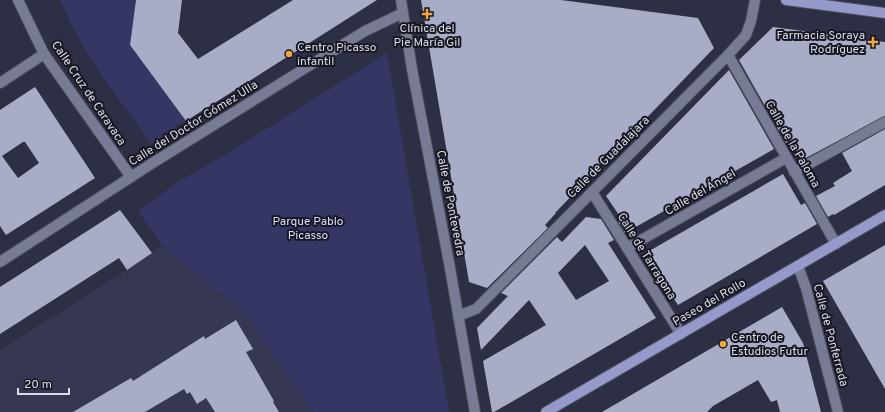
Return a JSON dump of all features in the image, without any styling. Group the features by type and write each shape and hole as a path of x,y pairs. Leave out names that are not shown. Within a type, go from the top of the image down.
{"main road":[{"path":"786,0 885,13"},
{"name":"Paseo del Rollo","path":"546,412 885,215"}],"street":[{"name":"Calle Cruz de Caravaca","path":"18,0 44,54 131,177"},
{"name":"Calle de Pontevedra","path":"401,0 475,412"},
{"name":"Calle de Guadalajara","path":"458,316 476,309 728,56 746,35 751,21 755,0"},
{"name":"Calle del Doctor Gómez Ulla","path":"0,262 131,177 365,31 403,13"},
{"path":"0,83 44,54"},
{"name":"Calle de la Paloma","path":"728,56 836,244"},
{"path":"794,172 885,122"},
{"name":"Calle del Ángel","path":"627,248 786,158"},
{"name":"Calle de Tarragona","path":"592,192 681,334"},
{"name":"Calle de Ponferrada","path":"798,266 806,288 838,412"}],"shaded area":[{"path":"162,245 244,312 313,412 0,412 0,350 127,270"}],"green space":[{"path":"60,0 136,0 130,45 186,121 152,144 90,57 69,20"},
{"name":"Parque Pablo Picasso","path":"387,53 449,412 313,412 244,312 162,245 138,211 178,182 230,152"}],"building":[{"path":"136,0 182,0 178,33 198,59 293,0 377,0 186,121 130,45"},
{"path":"421,0 561,0 698,18 714,48 555,213 545,225 548,228 487,288 469,282"},
{"path":"773,27 885,42 885,116 802,160 790,140 786,143 739,60"},
{"path":"729,70 774,149 625,233 618,221 623,221 606,196"},
{"path":"35,87 95,178 6,235 0,226 0,110","holes":["25,142 39,163 18,178 2,156"]},
{"path":"885,129 885,185 828,217 816,196 835,186 833,183 852,171 842,153"},
{"path":"783,174 801,205 805,203 817,224 678,305 644,254"},
{"path":"120,210 152,253 127,270 119,258 0,334 0,287"},
{"path":"586,217 601,219 614,240 608,243 656,318 492,412 483,361 546,325 529,300 481,350 477,328 508,296 501,293 557,237 562,242","holes":["585,245 609,281 576,300 558,273"]},
{"path":"885,245 885,389 823,281"},
{"path":"782,307 803,343 821,412 780,412 777,400 771,402 758,380 713,406 707,412 602,412"},
{"path":"236,320 253,349 246,352 279,412 215,412 206,398 197,404 190,392 187,394 184,389 145,412 73,412 131,378 133,381 204,336 205,339"}],"place":[{"name":"Clínica del Pie María Gil","path":"427,14"},
{"name":"Farmacia Soraya Rodríguez","path":"873,42"},
{"name":"Centro Picasso infantil","path":"289,54"},
{"name":"Centro de Estudios Futur","path":"723,344"}]}
